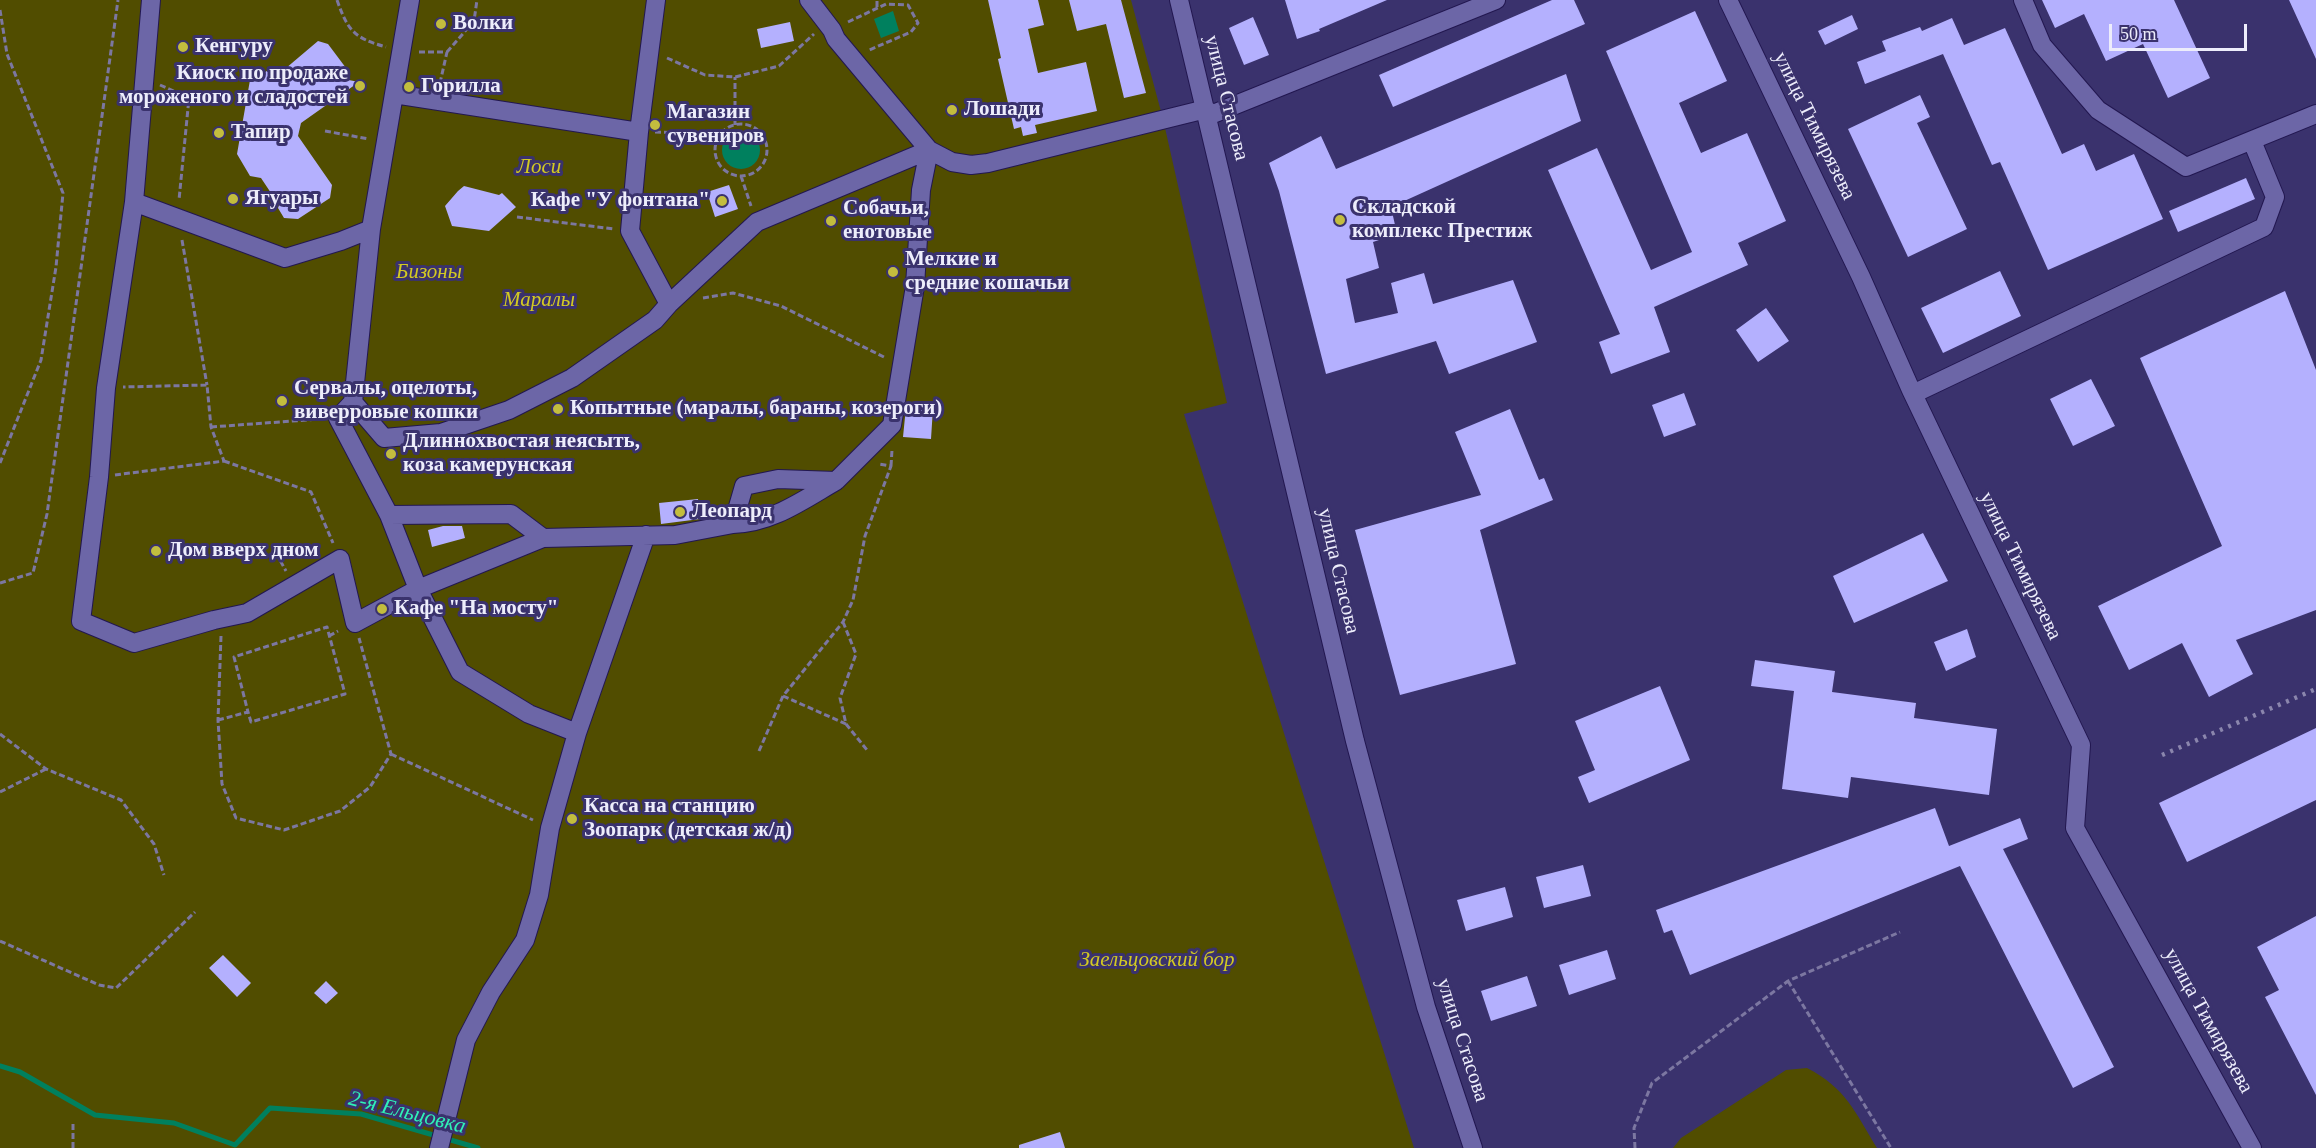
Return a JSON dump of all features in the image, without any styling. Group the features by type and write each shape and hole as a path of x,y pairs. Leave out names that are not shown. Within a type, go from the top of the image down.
{"street":[{"path":"151,0 134,202 106,388 99,477 81,621 134,643 247,613 340,559 355,623 418,589 543,538 675,534 733,524 749,524 779,515 836,481 892,425 915,286 921,190 929,150"},
{"path":"410,0 371,229 353,402 338,418 389,515 418,589 460,672 529,714 577,733"},
{"path":"656,0 648,50 630,231 669,304"},
{"path":"809,0 836,39 929,150 952,162 971,165 1207,113 1496,0"},
{"name":"улица Стасова","path":"1179,0 1355,741 1426,1007 1473,1148"},
{"name":"улица Тимирязева","path":"1728,0 1861,277 1912,394 2081,745 2075,828 2252,1148"},
{"path":"2023,0 2042,45 2098,110 2187,167 2316,114"},
{"path":"394,94 639,132"},
{"path":"1912,394 2264,227 2275,197 2252,141"},
{"path":"353,402 384,438 441,433 509,410 572,378 655,320 669,304 757,222 929,150"},
{"path":"134,202 285,258 340,242 371,229"},
{"path":"733,524 744,486 778,479 836,481"},
{"path":"389,515 511,514 543,538"},
{"path":"440,1148 466,1040 491,992 525,940 539,895 550,828 577,733 646,535"}],"path":[{"path":"0,583 33,573 47,514 118,0"},
{"path":"338,0 346,25 356,36 370,43 402,52 447,52"},
{"path":"436,101 447,52 474,21 477,0"},
{"path":"877,0 877,7"},
{"path":"648,50 705,75 735,77 779,66 829,27 877,7 886,4 908,5 918,23 911,32 852,58"},
{"path":"0,10 7,54 63,193 56,267 41,360 0,463"},
{"path":"735,77 735,125"},
{"path":"735,125 752,127 765,139 767,148 763,165 757,171 741,176 725,171 716,157 717,141 721,134 735,125"},
{"path":"325,131 386,142"},
{"path":"639,132 721,134"},
{"path":"741,176 757,222"},
{"path":"517,217 630,231"},
{"path":"701,298 733,293 781,306 856,341 902,366"},
{"path":"106,388 207,385 211,427 224,460"},
{"path":"211,427 338,418"},
{"path":"99,477 224,460 311,492 340,559"},
{"path":"759,751 783,696 843,622 853,600 865,536 891,466 857,460"},
{"path":"214,620 222,638 218,720 222,784 236,818 284,830 340,811 370,787 391,754 355,623"},
{"path":"843,622 856,654 840,698 846,724 867,750"},
{"path":"327,627 345,694 251,722 248,712 234,657 327,627"},
{"path":"783,696 846,724"},
{"path":"218,720 248,712"},
{"path":"0,734 46,769 121,800 154,844 164,875"},
{"path":"391,754 550,828"},
{"path":"0,792 46,769"},
{"path":"0,941 99,985 116,988 195,912"},
{"path":"1635,1148 1634,1128 1652,1083 1788,981 1900,932"},
{"path":"1788,981 1892,1148"},
{"path":"73,1122 73,1148"}],"green space":[{"path":"0,0 1131,0 1163,119 1227,403 1184,414 1414,1148 0,1148"},
{"path":"1807,1068 1831,1084 1848,1102 1877,1148 1673,1148 1681,1138 1786,1070"}],"shaded area":[{"path":"893,11 899,31 881,38 874,19"},
{"path":"741,131 754,137 760,150 754,163 741,169 728,163 722,150 728,137"}],"building":[{"path":"988,0 1038,0 1044,25 1028,29 1038,73 1086,62 1097,111 1035,125 1037,133 1023,136 1021,127 1014,129 998,59 1001,58"},
{"path":"1069,0 1121,0 1146,93 1124,98 1106,24 1077,31"},
{"path":"1285,0 1387,0 1319,29 1320,31 1297,39"},
{"path":"1552,0 1574,0 1585,24 1393,107 1379,75"},
{"path":"2042,0 2174,0 2210,78 2168,98 2143,44 2106,61 2084,14 2055,28"},
{"path":"2289,0 2316,0 2316,59"},
{"path":"1695,11 1727,81 1679,103 1701,153 1747,133 1786,221 1738,243 1748,265 1654,307 1670,352 1611,374 1599,342 1620,334 1548,170 1597,148 1651,270 1692,252 1606,51"},
{"path":"1852,15 1858,29 1825,45 1818,31"},
{"path":"1253,17 1269,55 1244,65 1229,28"},
{"path":"1952,18 1964,45 2005,28 2062,154 2084,144 2096,171 2134,154 2163,219 2048,270 2000,162 1992,165 1943,54 1865,84 1857,62 1886,51 1882,41 1920,27 1922,31"},
{"path":"790,22 794,41 761,48 757,29"},
{"path":"318,41 328,44 346,68 333,77 359,82 301,123 298,136 332,185 330,198 298,219 284,218 278,208 279,205 261,178 250,176 237,154 250,80 267,71 279,74"},
{"name":"Складской комплекс Престиж","path":"1566,74 1581,121 1391,207 1397,234 1373,242 1379,268 1346,279 1355,323 1398,313 1391,283 1424,273 1433,304 1513,280 1537,342 1449,374 1436,341 1326,374 1279,191 1269,163 1321,136 1336,169"},
{"path":"1920,95 1930,117 1917,123 1967,229 1908,257 1848,129"},
{"path":"2246,178 2255,199 2178,232 2169,211"},
{"name":"Кафе \"У фонтана\"","path":"729,185 738,209 715,217 707,192"},
{"path":"464,186 499,195 502,193 516,207 489,231 452,226 445,206"},
{"path":"2000,271 2021,316 1943,353 1921,308"},
{"path":"2285,291 2316,370 2316,610 2236,640 2253,674 2209,697 2182,643 2129,670 2098,606 2222,546 2140,358"},
{"path":"1766,308 1789,341 1758,362 1736,330"},
{"path":"2091,379 2115,426 2073,446 2050,399"},
{"path":"1684,393 1696,425 1664,437 1652,405"},
{"path":"906,407 933,408 931,439 903,437"},
{"path":"1510,409 1539,480 1544,478 1553,500 1480,530 1516,664 1400,695 1355,530 1481,495 1455,432"},
{"name":"Леопард","path":"698,499 700,519 661,524 659,503"},
{"path":"443,526 462,526 465,538 432,547 428,530"},
{"path":"1923,533 1948,581 1854,623 1833,576"},
{"path":"1967,629 1976,657 1946,671 1934,642"},
{"path":"1755,660 1835,671 1832,692 1916,703 1914,718 1997,729 1989,795 1851,777 1848,798 1782,789 1794,691 1751,686"},
{"path":"1660,686 1690,760 1589,803 1578,777 1595,770 1575,721"},
{"path":"2316,728 2316,800 2187,862 2159,803"},
{"path":"1935,808 1949,846 2020,818 2028,839 2003,849 2114,1067 2073,1088 1960,866 1690,975 1672,930 1664,933 1656,910"},
{"path":"1583,865 1591,896 1544,908 1536,877"},
{"path":"1505,887 1513,917 1466,931 1457,900"},
{"path":"2316,916 2316,1095 2265,997 2279,990 2257,947"},
{"path":"1607,950 1616,979 1569,995 1559,965"},
{"path":"223,955 251,983 237,997 209,968"},
{"path":"1527,976 1537,1006 1491,1021 1481,991"},
{"path":"326,981 338,993 326,1004 314,993"},
{"path":"1060,1132 1065,1148 1019,1148 1019,1145"}],"waterway":[{"name":"2-я Ельцовка","path":"0,1066 20,1072 95,1115 174,1123 235,1145 270,1108 361,1114 478,1148"}],"railway":[{"path":"2162,755 2316,689"}],"place":[{"name":"Волки","path":"441,24"},
{"name":"Кенгуру","path":"183,47"},
{"name":"Киоск по продаже мороженого и сладостей","path":"360,86"},
{"name":"Горилла","path":"409,87"},
{"name":"Лошади","path":"952,110"},
{"name":"Магазин сувениров","path":"655,125"},
{"name":"Тапир","path":"219,133"},
{"name":"Ягуары","path":"233,199"},
{"name":"Кафе \"У фонтана\"","path":"722,201"},
{"name":"Складской комплекс Престиж","path":"1340,220"},
{"name":"Собачьи, енотовые","path":"831,221"},
{"name":"Мелкие и средние кошачьи","path":"893,272"},
{"name":"Сервалы, оцелоты, виверровые кошки","path":"282,401"},
{"name":"Копытные (маралы, бараны, козероги)","path":"558,409"},
{"name":"Длиннохвостая неясыть, коза камерунская","path":"391,454"},
{"name":"Леопард","path":"680,512"},
{"name":"Дом вверх дном","path":"156,551"},
{"name":"Кафе \"На мосту\"","path":"382,609"},
{"name":"Касса на станцию Зоопарк (детская ж/д)","path":"572,819"}],"park label":[{"name":"Лоси","path":"539,167"},
{"name":"Бизоны","path":"429,272"},
{"name":"Маралы","path":"539,300"},
{"name":"Заельцовский бор","path":"1157,960"}]}
